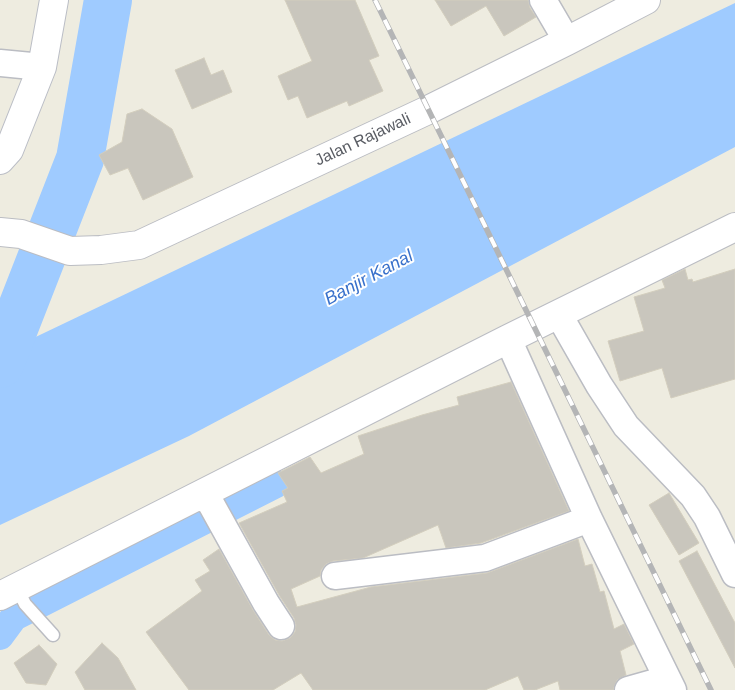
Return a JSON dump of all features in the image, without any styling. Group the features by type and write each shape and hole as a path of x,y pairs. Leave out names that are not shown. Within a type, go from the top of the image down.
{"street":[{"path":"0,160 9,150 42,67 54,0"},
{"path":"543,0 567,41"},
{"name":"Jalan Rajawali","path":"11,233 70,251 101,250 139,245 428,110 646,0"},
{"path":"0,64 42,67"},
{"path":"8,596 205,499 508,339 559,316 735,227"},
{"path":"559,316 599,385 626,426 694,496 708,517 735,574"},
{"path":"508,339 589,519 670,685 628,690"},
{"path":"205,499 229,534 266,603 281,626"},
{"path":"335,576 485,558 589,519"}],"lane":[{"path":"8,596 50,632"}],"water":[{"name":"Banjir Kanal","path":"735,3 735,147 189,436 0,525 0,354"}],"building":[{"path":"285,0 355,0 379,56 369,60 383,91 349,106 347,101 307,118 298,96 288,100 278,76 312,61"},
{"path":"435,0 528,0 530,8 536,17 504,36 486,6 451,26"},
{"path":"204,58 211,75 223,70 232,92 192,109 175,70"},
{"path":"142,109 172,129 193,177 143,200 128,168 110,175 99,155 122,142 127,114"},
{"path":"685,269 688,280 692,279 693,282 735,269 735,379 671,398 662,368 620,381 608,341 644,331 634,297 665,288 662,280"},
{"path":"511,382 569,511 481,543 446,548 438,525 363,558 333,561 326,564 321,570 320,576 291,589 297,607 371,587 487,573 578,539 585,566 592,564 600,592 604,591 614,629 624,624 634,644 620,651 626,675 617,680 613,690 560,690 558,681 535,690 524,690 518,676 485,690 313,690 301,673 273,690 189,690 146,632 202,591 195,580 210,571 203,560 219,549 269,635 275,640 282,641 290,638 295,632 294,618 239,523 287,502 282,491 288,488 278,473 310,457 321,473 364,454 358,436 459,405 457,397"},
{"path":"669,493 699,543 679,555 649,505"},
{"path":"697,551 735,623 735,668 679,561"},
{"path":"102,643 118,658 136,690 85,690 75,672"},
{"path":"39,645 57,664 46,685 26,683 14,663"}],"waterway":[{"path":"0,364 80,159 108,0"},
{"path":"0,636 14,617 276,484"}],"railway":[{"path":"375,0 711,690"}]}
